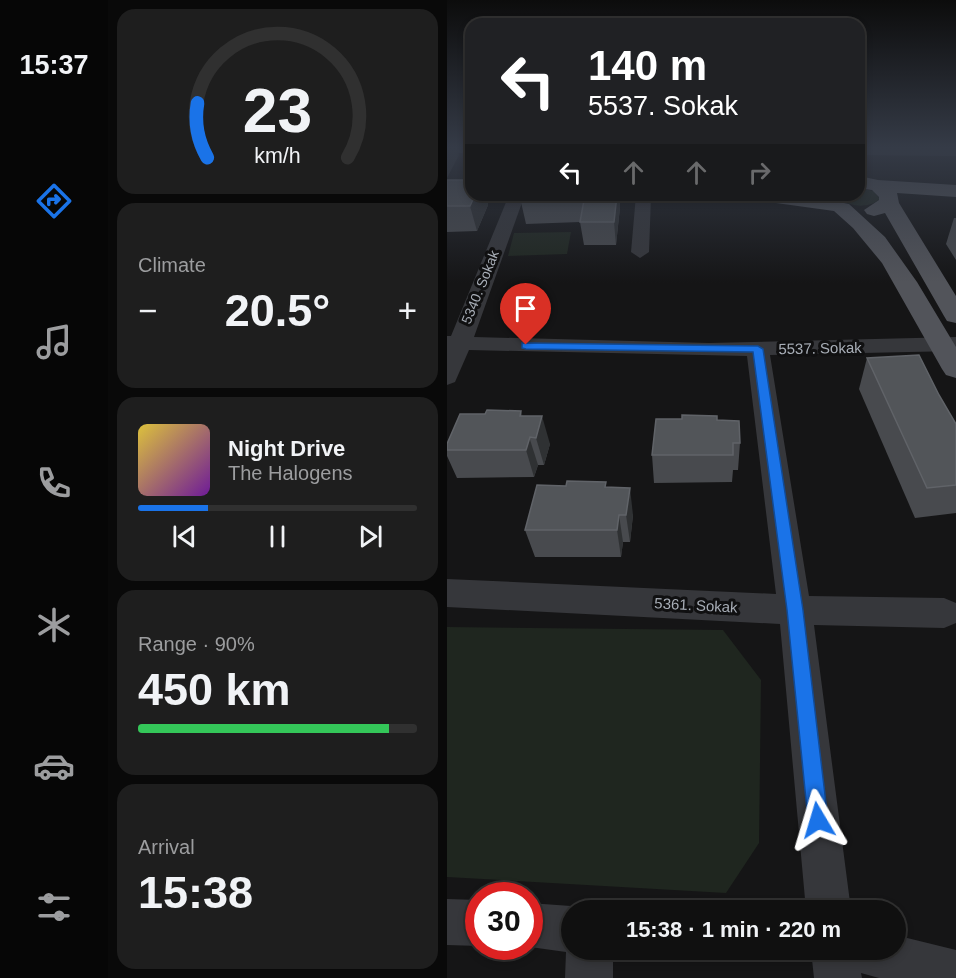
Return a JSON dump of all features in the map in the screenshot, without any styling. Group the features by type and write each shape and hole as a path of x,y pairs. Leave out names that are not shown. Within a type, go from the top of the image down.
{"main road":[{"path":"814,201 875,210 874,192"},
{"path":"876,192 910,235 956,316"},
{"path":"891,192 956,202"},
{"path":"447,197 465,197"},
{"path":"910,235 912,225 927,212 956,202"},
{"path":"833,203 857,219 879,241 948,344 956,369"}],"street":[{"name":"5340. Sokak","path":"447,377 452,344 514,201"},
{"path":"640,252 643,201"},
{"name":"5537. Sokak","path":"452,344 758,349 948,344"},
{"path":"758,349 795,610 828,900"},
{"name":"5361. Sokak","path":"447,593 795,610 952,614"},
{"path":"447,922 465,923"},
{"path":"543,927 561,928"},
{"path":"589,978 590,960"},
{"path":"835,960 838,978"},
{"path":"901,960 956,974"}],"shaded area":[{"path":"865,192 874,192 880,199 859,206 844,201 865,201"},
{"path":"571,232 567,254 508,256 514,233"},
{"path":"447,627 723,630 761,680 759,843 726,893 447,877"}],"building":[{"path":"447,192 465,192 465,201 472,201 470,206 447,206"},
{"path":"584,201 616,201 614,222 580,222"},
{"path":"919,355 956,424 956,485 927,488 867,358"},
{"path":"487,410 521,411 520,416 542,416 536,438 530,437 526,450 447,450 447,444 460,414 485,414"},
{"path":"682,415 717,416 717,420 739,421 740,443 733,443 733,455 652,455 656,419 682,419"},
{"path":"567,481 606,482 605,487 630,488 626,515 619,515 617,530 525,530 537,485 566,486"}],"route":[{"path":"526,345 709,350 758,349 795,610 818,820"}]}
